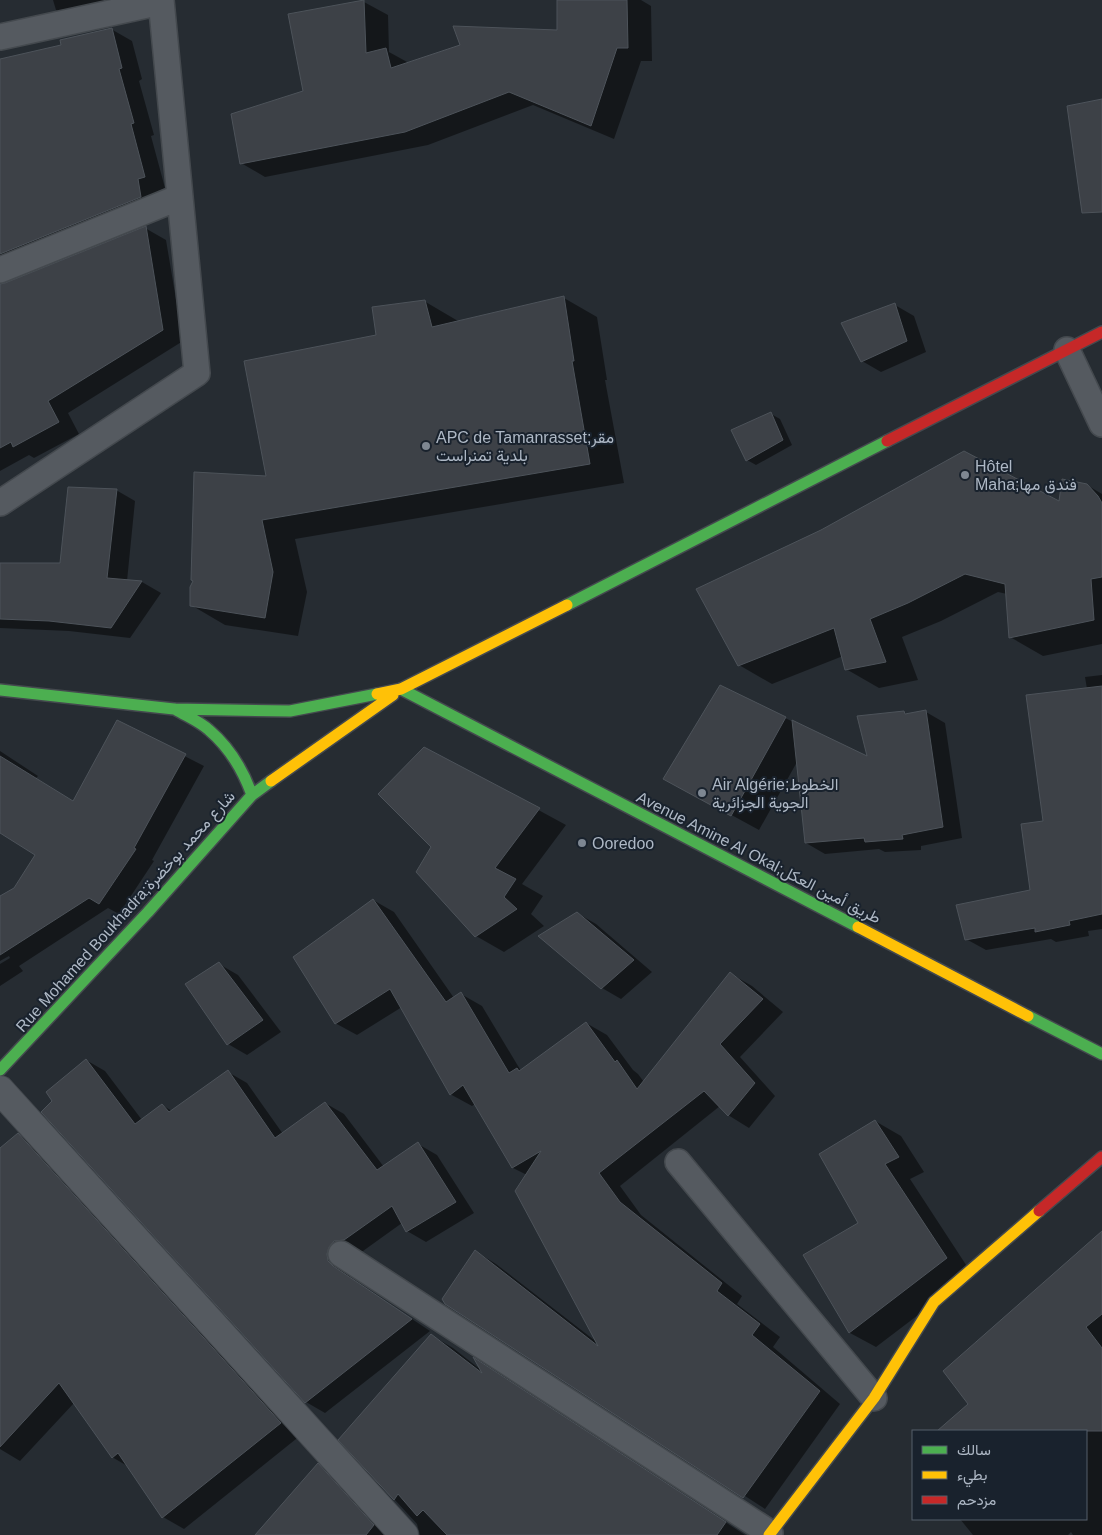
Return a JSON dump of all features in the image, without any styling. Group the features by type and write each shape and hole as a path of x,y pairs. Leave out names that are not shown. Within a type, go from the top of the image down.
{"street":[{"path":"0,690 174,709 290,711 401,690 1102,332"},
{"name":"Rue Mohamed Boukhadra;شارع محمد بوخضرة","path":"0,1070 148,912 252,795 401,690"},
{"name":"Avenue Amine Al Okal;طريق أمين العكل","path":"401,690 1102,1054"},
{"name":"Rue Mohamed Boukhadra;شارع محمد بوخضرة","path":"174,709 208,730 223,745 246,776 252,795"},
{"path":"0,1090 404,1535"},
{"path":"769,1534 874,1398 934,1302 1102,1157"}],"lane":[{"path":"0,36 161,1 196,373 0,503"},
{"path":"0,270 180,198"},
{"path":"1067,350 1102,424"},
{"path":"678,1162 874,1398"},
{"path":"340,1254 769,1534"}],"building":[{"path":"364,0 366,53 386,48 391,68 460,45 453,26 557,30 557,0 627,0 628,48 617,48 591,126 509,92 405,132 240,164 231,114 303,91 288,14"},
{"path":"112,28 122,68 119,69 134,123 131,124 145,177 138,179 141,197 0,254 0,59 61,45 60,40"},
{"path":"1102,99 1102,212 1082,213 1067,106"},
{"path":"146,226 163,330 48,401 59,422 13,447 11,442 0,448 0,284"},
{"path":"564,296 574,361 572,361 590,464 262,520 273,572 265,618 190,606 190,587 193,581 191,580 194,472 266,476 244,361 376,335 372,307 425,300 432,327"},
{"path":"895,303 907,341 861,362 841,323"},
{"path":"771,412 783,440 746,461 731,430"},
{"path":"964,451 1059,501 1062,479 1087,484 1098,496 1102,503 1102,577 1091,579 1094,620 1009,638 1005,584 965,574 908,603 870,619 886,662 845,670 834,628 738,666 696,589 821,530"},
{"path":"68,487 117,489 107,578 142,581 111,628 49,621 0,619 0,563 60,563"},
{"path":"720,685 786,717 731,816 663,779"},
{"path":"1102,686 1102,914 1069,921 1070,925 1035,932 1035,928 965,940 956,905 1030,890 1021,824 1043,821 1026,695"},
{"path":"926,710 943,827 902,835 903,839 865,842 864,838 805,843 792,720 867,756 857,716 904,711 905,714"},
{"path":"117,720 186,754 134,848 136,849 99,904 89,898 0,955 0,896 14,888 35,855 0,833 0,756 73,801"},
{"path":"424,747 540,808 495,868 516,879 504,897 517,909 475,937 416,872 431,847 378,794"},
{"path":"373,899 446,1002 461,992 509,1073 517,1068 519,1071 586,1022 615,1062 617,1060 637,1089 730,972 763,999 720,1044 755,1083 728,1116 704,1091 599,1173 620,1202 722,1283 717,1291 760,1324 752,1335 820,1391 743,1498 445,1304 442,1299 475,1250 598,1346 515,1191 541,1151 512,1168 463,1085 450,1095 390,989 335,1024 293,957"},
{"path":"577,912 634,960 601,989 538,936"},
{"path":"219,962 263,1020 227,1045 185,984"},
{"path":"86,1059 135,1124 162,1104 169,1112 228,1070 275,1138 325,1102 377,1170 418,1142 456,1202 406,1232 392,1206 344,1240 334,1241 329,1247 327,1254 328,1261 333,1266 412,1319 305,1403 41,1112 52,1101 46,1092"},
{"path":"875,1120 899,1157 885,1164 947,1258 849,1333 803,1255 858,1223 819,1154"},
{"path":"18,1133 281,1423 162,1518 118,1453 112,1458 59,1383 0,1447 0,1148"},
{"path":"1102,1231 1102,1314 1086,1327 1102,1348 1102,1431 938,1430 968,1404 943,1371"},
{"path":"431,1334 482,1373 473,1357 726,1522 717,1535 447,1535 423,1510 417,1516 398,1494 394,1500 338,1440"},
{"path":"318,1463 374,1525 366,1535 255,1535"}],"traffic: fast":[{"path":"567,605 887,441"},
{"path":"401,689 858,927"},
{"path":"0,690 174,709 290,711 377,694"},
{"path":"175,709 197,721 223,744 240,768 252,795"},
{"path":"0,1070 148,912 252,795 271,781"},
{"path":"1028,1016 1102,1054"}],"traffic: slow":[{"path":"377,694 401,689 567,605"},
{"path":"271,781 393,695"},
{"path":"858,927 1028,1016"},
{"path":"769,1535 874,1398 934,1302 1039,1211"}],"traffic: jam":[{"path":"887,441 1102,332"},
{"path":"1039,1211 1102,1157"}],"place":[{"name":"APC de Tamanrasset;مقر بلدية تمنراست","path":"426,446"},
{"name":"Hôtel Maha;فندق مها","path":"965,475"},
{"name":"Air Algérie;الخطوط الجوية الجزائرية","path":"702,793"},
{"name":"Ooredoo","path":"582,843"}]}
